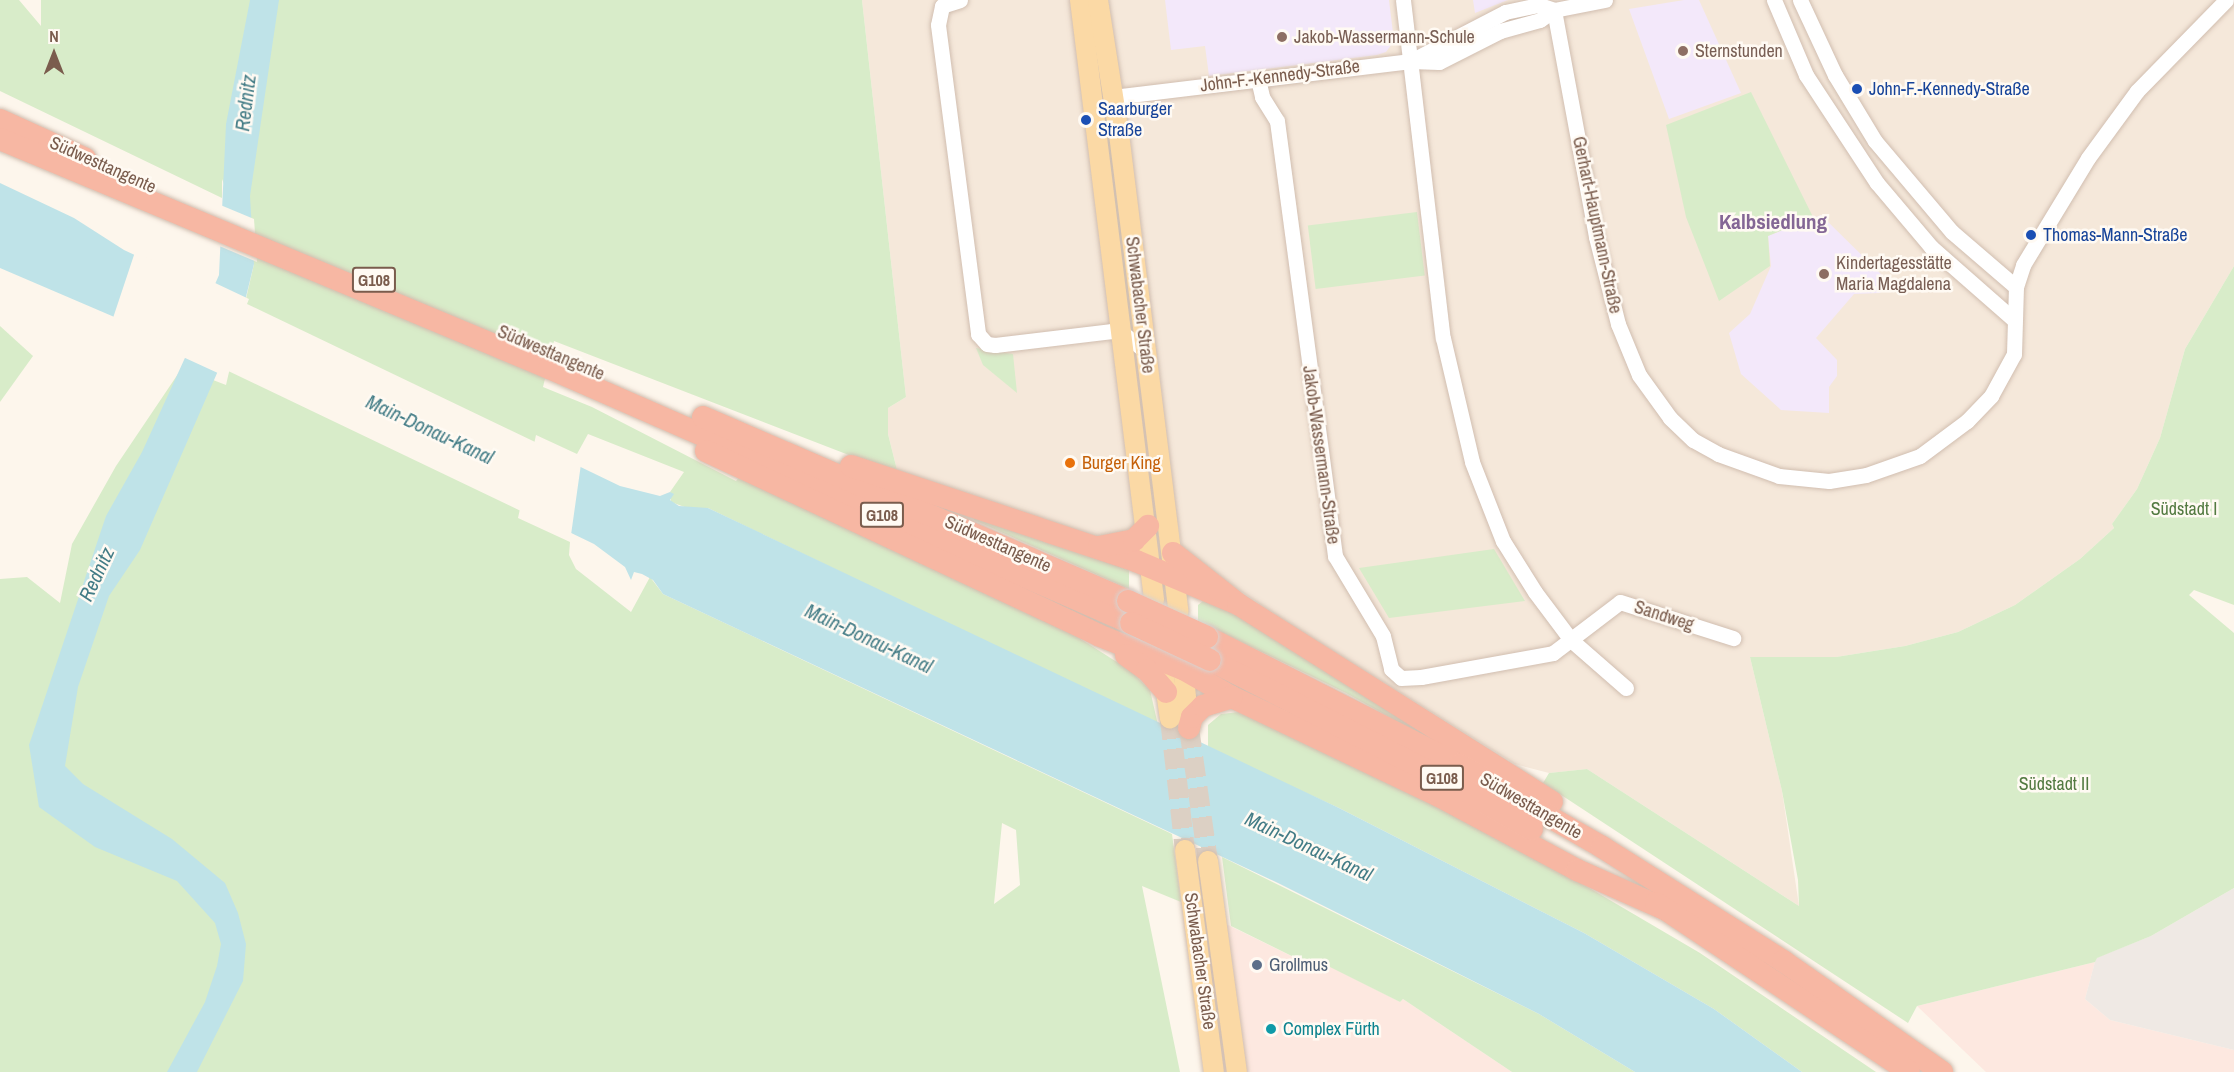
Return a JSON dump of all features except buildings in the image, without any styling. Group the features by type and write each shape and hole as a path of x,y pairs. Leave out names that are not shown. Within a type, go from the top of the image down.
{"highway":[{"name":"Südwesttangente","path":"0,120 195,212 551,361 702,417 1130,612 1210,660 1446,780 1667,910 1910,1072"},
{"name":"Südwesttangente","path":"6,143 195,212"},
{"name":"Südwesttangente","path":"551,361 635,405 1130,612 1207,637 1459,765 1602,847 1783,961 1942,1072"},
{"path":"635,405 662,429 1098,635 1172,658 1232,697 1439,796 1577,870 1667,910"},
{"path":"702,417 764,432 849,465 1095,547 1239,604"},
{"path":"1095,547 1134,540 1148,526"},
{"path":"1173,553 1239,604 1557,805 1602,847"},
{"path":"1098,635 1148,670 1166,692"},
{"path":"1179,723 1192,717 1203,706 1232,697"}],"main road":[{"name":"Schwabacher Straße","path":"1080,0 1148,526 1154,599"},
{"name":"Schwabacher Straße","path":"1098,0 1113,97 1173,553 1178,611"},
{"path":"1172,658 1166,692 1179,723"},
{"path":"1172,658 1179,723"},
{"name":"Schwabacher Straße","path":"1185,850 1214,1072"},
{"name":"Schwabacher Straße","path":"1208,861 1237,1072"}],"street":[{"path":"960,0 942,6 938,25 978,334 987,344 995,345 1112,331 1124,334 1145,351"},
{"path":"1403,0 1443,338 1464,435 1503,542 1571,640 1626,688"},
{"name":"John-F.-Kennedy-Straße","path":"1113,97 1411,61 1505,12 1539,5 1554,10 1605,0"},
{"path":"1774,0 1806,75 1877,183 1931,247 2013,318"},
{"path":"1800,0 1835,75 1875,141 1952,232 2016,287"},
{"name":"Gerhart-Hauptmann-Straße","path":"1554,10 1596,237 1618,324 1630,358 1656,404 1693,440 1743,465 1779,476 1829,481 1894,467 1942,442 1991,396 2014,354 2013,318 2016,287 2023,265 2088,158 2137,91 2226,0"},
{"name":"Jakob-Wassermann-Straße","path":"1258,79 1262,97 1277,121 1335,556 1383,636 1391,669 1401,678 1491,666 1553,653 1571,640"},
{"name":"Sandweg","path":"1571,640 1620,602 1733,638"}],"shaded area":[{"path":"862,0 2234,0 2234,266 2185,349 2160,438 2137,489 2112,524 2114,528 2080,559 2015,605 1958,632 1905,646 1836,657 1750,657 1782,791 1799,906 1587,769 1549,773 1515,764 1288,623 1183,552 1178,523 1140,523 1130,537 1107,540 898,474 888,434 888,408 906,397"},
{"name":"Jakob-Wassermann-Schule","path":"1165,0 1389,0 1394,41 1386,52 1377,55 1209,76 1205,46 1171,50"},
{"path":"1473,0 1508,0 1475,13"},
{"name":"Sternstunden","path":"1684,0 1699,0 1741,93 1669,119 1629,9"},
{"path":"1821,215 1889,282 1880,293 1854,294 1816,338 1837,360 1837,376 1829,387 1829,413 1781,410 1741,374 1729,333 1750,314 1771,266 1768,236"},
{"path":"2234,888 2234,1050 2110,1020 2085,999 2096,958 2151,936"},
{"path":"1181,902 1324,972 1328,965 1400,1002 1403,999 1512,1072 1204,1072"},
{"path":"2095,962 2085,999 2110,1020 2234,1050 2234,1072 1986,1072 1917,1006"}],"green space":[{"path":"0,0 19,0 41,26 41,0 862,0 906,397 888,408 888,434 898,474 554,341 543,387 592,407 736,481 741,475 1076,636 1131,671 1150,690 1158,725 708,508 690,509 671,502 670,492 684,472 588,434 577,454 536,435 518,518 570,542 569,555 576,569 631,612 650,577 663,594 1172,834 1181,902 1142,886 1180,1072 0,1072 0,579 27,577 60,603 72,544 116,466 182,368 226,385 254,264 222,179 222,198 0,91","holes":["1002,823 1016,830 1020,885 994,904"]},
{"path":"1751,92 1813,217 1768,236 1770,266 1719,301 1686,217 1666,125"},
{"path":"1112,132 1137,339 1131,340 1105,133"},
{"path":"1417,212 1425,276 1316,289 1308,225"},
{"name":"Südstadt II","path":"2234,266 2234,605 2194,590 2189,595 2234,633 2234,888 2151,936 2097,958 2095,962 1917,1006 1908,1023 1543,783 1549,773 1587,769 1799,906 1798,880 1782,791 1750,657 1836,657 1905,646 1958,632 2015,605 2080,559 2114,528 2112,524 2137,489 2160,438 2185,349"},
{"path":"0,326 33,356 0,402"},
{"path":"976,348 1013,354 1017,393 983,365"},
{"path":"973,517 1129,567 1129,589 974,520"},
{"path":"1494,549 1525,601 1389,618 1359,568"},
{"path":"1203,601 1224,606 1509,783 1346,693 1198,621 1198,605"},
{"path":"1239,712 1257,717 1505,840 1700,953 1876,1072 1802,1072 1714,1009 1584,933 1339,808 1208,748 1208,725 1221,714"},
{"path":"1222,857 1539,1014 1635,1072 1512,1072 1403,999 1400,1002 1328,966 1324,972 1231,926"}],"water":[{"path":"250,0 279,0 250,196 254,264 244,305 620,486 660,496 670,492 674,494 670,500 679,506 708,508 1339,808 1584,933 1714,1009 1802,1072 1635,1072 1539,1014 1278,883 663,594 653,580 642,574 634,572 631,580 625,567 594,544 221,364 140,550 109,596 78,687 65,766 83,784 172,839 225,883 238,913 246,944 243,981 197,1072 167,1072 205,1002 217,966 221,944 215,923 177,881 95,847 39,807 29,745 106,516 142,452 189,349 0,268 0,183 74,218 124,250 212,291 219,275 226,124"}],"pier":[{"path":"218,204 254,219 257,262 217,245"},
{"path":"135,252 211,287 213,282 249,299 247,304 581,464 571,535 222,368 220,374 183,357 185,350 113,318"}],"tunnel":[{"path":"1170,719 1185,850"},
{"path":"1189,728 1208,861"}],"place":[{"name":"Jakob-Wassermann-Schule","path":"1282,37"},
{"name":"Sternstunden","path":"1683,51"},
{"name":"John-F.-Kennedy-Straße","path":"1857,89"},
{"name":"Saarburger Straße","path":"1086,120"},
{"name":"Thomas-Mann-Straße","path":"2031,235"},
{"name":"Kindertagesstätte Maria Magdalena","path":"1824,274"},
{"name":"Burger King","path":"1070,463"},
{"name":"Grollmus","path":"1257,965"},
{"name":"Complex Fürth","path":"1271,1029"}],"district":[{"name":"Kalbsiedlung","path":"1773,222"}],"water label":[{"name":"Rednitz","path":"245,103"},
{"name":"Main-Donau-Kanal","path":"430,429"},
{"name":"Rednitz","path":"96,574"},
{"name":"Main-Donau-Kanal","path":"869,638"},
{"name":"Main-Donau-Kanal","path":"1309,846"}],"park label":[{"name":"Südstadt I","path":"2184,509"}]}
